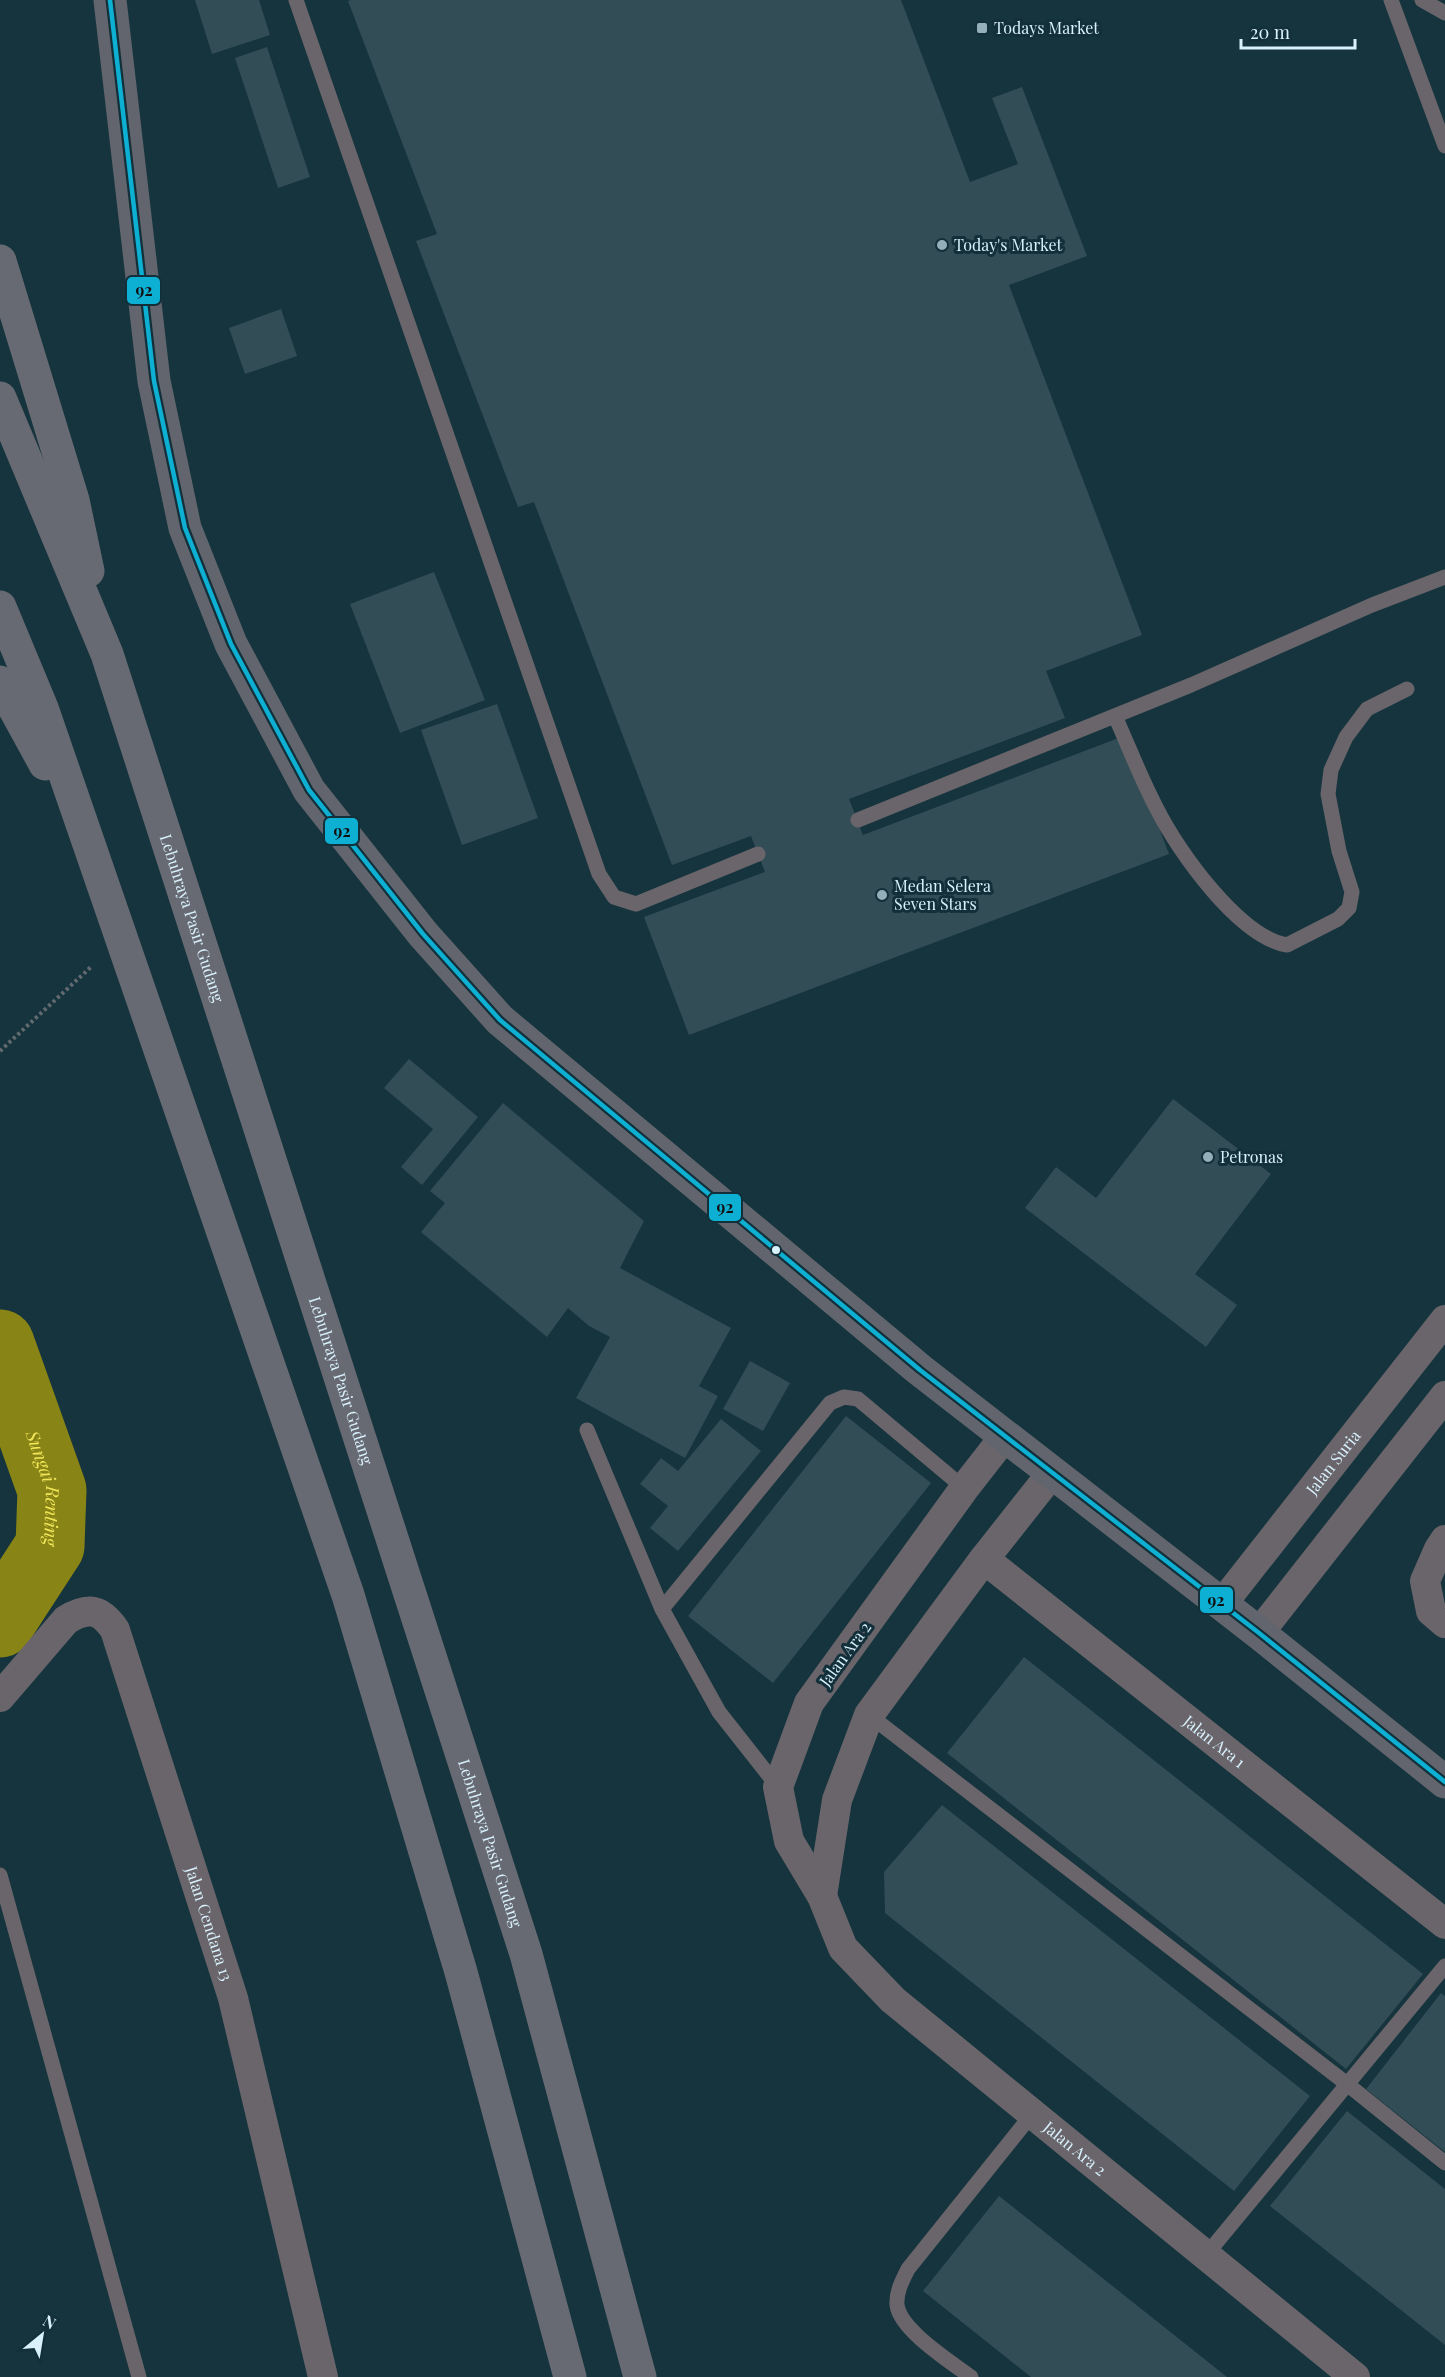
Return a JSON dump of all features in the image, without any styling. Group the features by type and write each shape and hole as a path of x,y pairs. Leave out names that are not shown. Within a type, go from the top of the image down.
{"highway":[{"path":"0,261 73,500 106,654"},
{"name":"Lebuhraya Pasir Gudang","path":"0,398 106,654 526,1954 640,2377"},
{"path":"0,607 42,708 348,1595 460,1972 570,2377"},
{"path":"0,682 87,839"}],"main road":[{"path":"110,0 154,381 185,528 231,644 309,789 423,934 500,1020 920,1370 1259,1633 1445,1782"}],"street":[{"name":"Jalan Suria","path":"1222,1604 1445,1320"},
{"path":"1259,1633 1445,1396"},
{"name":"Jalan Ara 2","path":"1005,1436 964,1488 809,1703 778,1787 789,1841 822,1896 843,1948 893,2000 1356,2377"},
{"path":"822,1896 837,1800 868,1715 984,1559 1052,1473"},
{"path":"1442,1544 1425,1581 1431,1611 1445,1623"},
{"name":"Jalan Ara 1","path":"984,1559 1445,1924"},
{"name":"Jalan Cendana 13","path":"0,1696 66,1620 79,1612 94,1611 107,1618 115,1630 233,1998 323,2377"}],"lane":[{"path":"296,0 599,874 614,897 636,904 758,854"},
{"path":"1391,0 1445,146"},
{"path":"1422,0 1445,13"},
{"path":"858,820 1115,716 1372,605 1445,577"},
{"path":"1115,716 1157,810 1196,870 1234,914 1269,940 1287,945 1338,919 1349,908 1352,892 1339,851 1328,794 1331,770 1346,737 1367,709 1407,689"},
{"path":"662,1609 830,1403 844,1397 858,1399 964,1488"},
{"path":"587,1430 662,1609 718,1712 778,1787"},
{"path":"868,1715 1347,2084 1445,2163"},
{"path":"0,1875 139,2377"},
{"path":"1206,2255 1445,1966"},
{"path":"971,2377 916,2333 903,2319 897,2307 897,2295 908,2269 1033,2113"}],"path":[{"path":"0,1051 122,939"}],"building":[{"path":"195,0 259,0 270,35 212,54"},
{"path":"901,0 970,182 1018,164 992,98 1022,87 1087,256 1009,285 1142,635 1046,671 1065,718 849,799 863,835 1124,736 1169,854 689,1035 644,917 765,872 751,836 672,865 534,502 518,507 416,241 437,234 348,1"},
{"path":"267,47 310,177 278,188 235,58"},
{"path":"281,309 297,356 245,374 229,328"},
{"path":"434,572 485,700 400,733 350,604"},
{"path":"497,704 538,818 462,845 421,730"},
{"path":"409,1059 478,1117 422,1185 401,1167 433,1129 384,1088"},
{"path":"1173,1099 1271,1174 1195,1274 1237,1305 1206,1347 1025,1208 1056,1167 1096,1198"},
{"path":"503,1103 644,1221 620,1268 731,1328 699,1386 718,1396 685,1458 576,1398 610,1337 589,1326 568,1308 547,1337 421,1232 445,1203 430,1191"},
{"path":"750,1361 790,1383 763,1431 723,1409"},
{"path":"846,1416 931,1483 773,1683 688,1616"},
{"path":"721,1419 761,1451 678,1551 650,1528 668,1506 640,1484 661,1458 678,1471"},
{"path":"1024,1657 1423,1974 1346,2069 947,1753"},
{"path":"942,1805 1310,2096 1234,2191 885,1913 884,1872"},
{"path":"1441,1993 1445,1996 1445,2152 1366,2089"},
{"path":"1347,2111 1445,2189 1445,2345 1270,2206"},
{"path":"999,2196 1227,2377 1031,2377 923,2291"}],"waterway":[{"name":"Sungai Renting","path":"0,1344 52,1490 50,1546 0,1623"}],"transit line":[{"name":"92","path":"110,0 154,381 185,528 231,644 309,790 423,934 500,1020 920,1370 1259,1633 1445,1782"}],"place":[{"name":"Todays Market","path":"982,28"},
{"name":"Today's Market","path":"942,245"},
{"name":"Medan Selera Seven Stars","path":"882,895"},
{"name":"Petronas","path":"1208,1157"}]}
